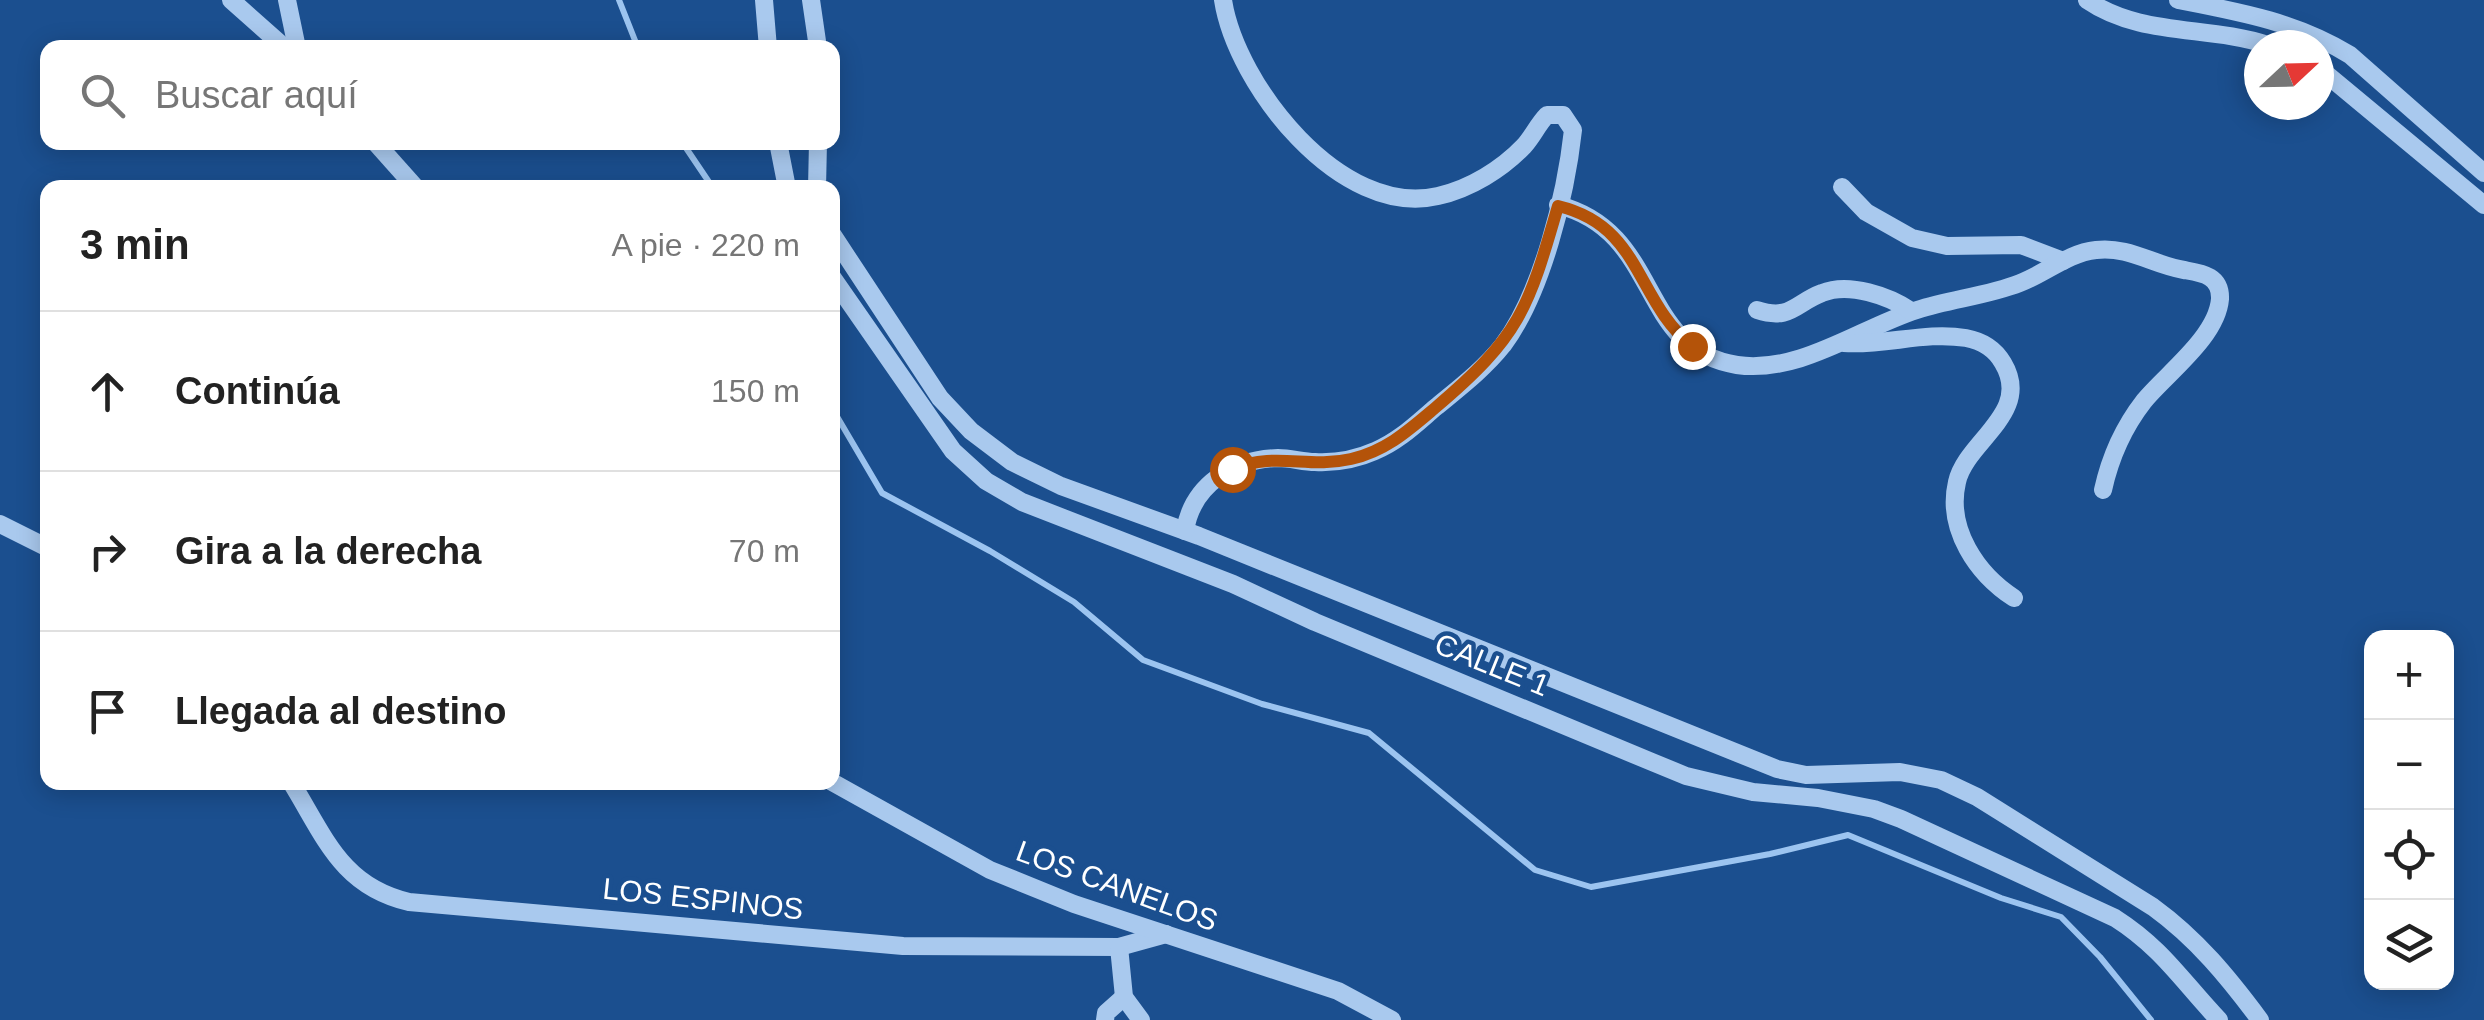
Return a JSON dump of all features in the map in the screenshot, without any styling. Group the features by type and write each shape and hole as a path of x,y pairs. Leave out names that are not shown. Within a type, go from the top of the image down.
{"street":[{"path":"231,0 276,40"},
{"path":"287,0 295,40"},
{"path":"764,0 767,40"},
{"path":"810,0 817,40"},
{"path":"1185,531 1197,496 1211,481 1232,469 1279,458 1313,462 1354,458 1392,443 1484,366 1516,327 1537,280 1574,130 1568,118 1558,113 1542,118 1519,151 1489,174 1440,196 1409,199 1367,188 1334,169 1297,136 1259,86 1234,41 1222,0"},
{"path":"2087,0 2129,21 2244,39"},
{"path":"2178,0 2282,22 2329,42 2350,55 2484,173"},
{"path":"2334,78 2484,205"},
{"path":"382,150 409,180"},
{"path":"780,150 785,180"},
{"path":"817,180 818,150"},
{"path":"1842,187 1866,212 1912,238 1948,246 2021,245 2063,260"},
{"path":"1558,206 1595,220 1618,238 1669,325 1705,354 1737,365 1770,365 1839,343 1911,312 2014,286 2091,250 2139,254 2206,274 2219,290 2220,304 2195,347 2128,423 2110,461 2102,490"},
{"path":"840,246 940,398 980,439 1036,475 1778,769 1806,775 1900,772 1960,788 2179,926 2221,968 2260,1020"},
{"name":"CALLE 1","path":"840,289 952,451 986,480 1022,502 1233,584 1686,776 1753,792 1846,803 1902,819 2115,918 2162,954 2219,1020"},
{"path":"1757,310 1784,313 1819,294 1838,290 1887,298 1911,312"},
{"path":"1839,343 1961,337 1988,346 2002,361 2010,381 2008,402 1990,436 1969,455 1962,468 1955,503 1959,527 1972,557 1990,580 2014,598"},
{"path":"0,524 40,544"},
{"name":"LOS CANELOS","path":"840,786 990,870 1074,904 1338,992 1392,1020"},
{"name":"LOS ESPINOS","path":"296,790 344,868 382,896 409,902 903,946 1119,947 1166,934"},
{"path":"1119,947 1124,997 1141,1020"},
{"path":"1105,1020 1106,1013 1124,997"},
{"name":"CALLE 1","path":"2198,999 2210,1020"}],"waterway":[{"path":"619,0 635,40"},
{"path":"687,150 708,180"},
{"path":"840,422 882,493 1074,602 1143,660 1262,704 1369,733 1535,870 1591,887 1770,854 1848,835 2001,898 2061,917 2100,957 2151,1020"}],"route":[{"path":"1232,469 1262,459 1334,462 1354,458 1406,434 1484,366 1516,327 1537,280 1558,206 1595,220 1618,238 1660,312 1692,346"}]}
